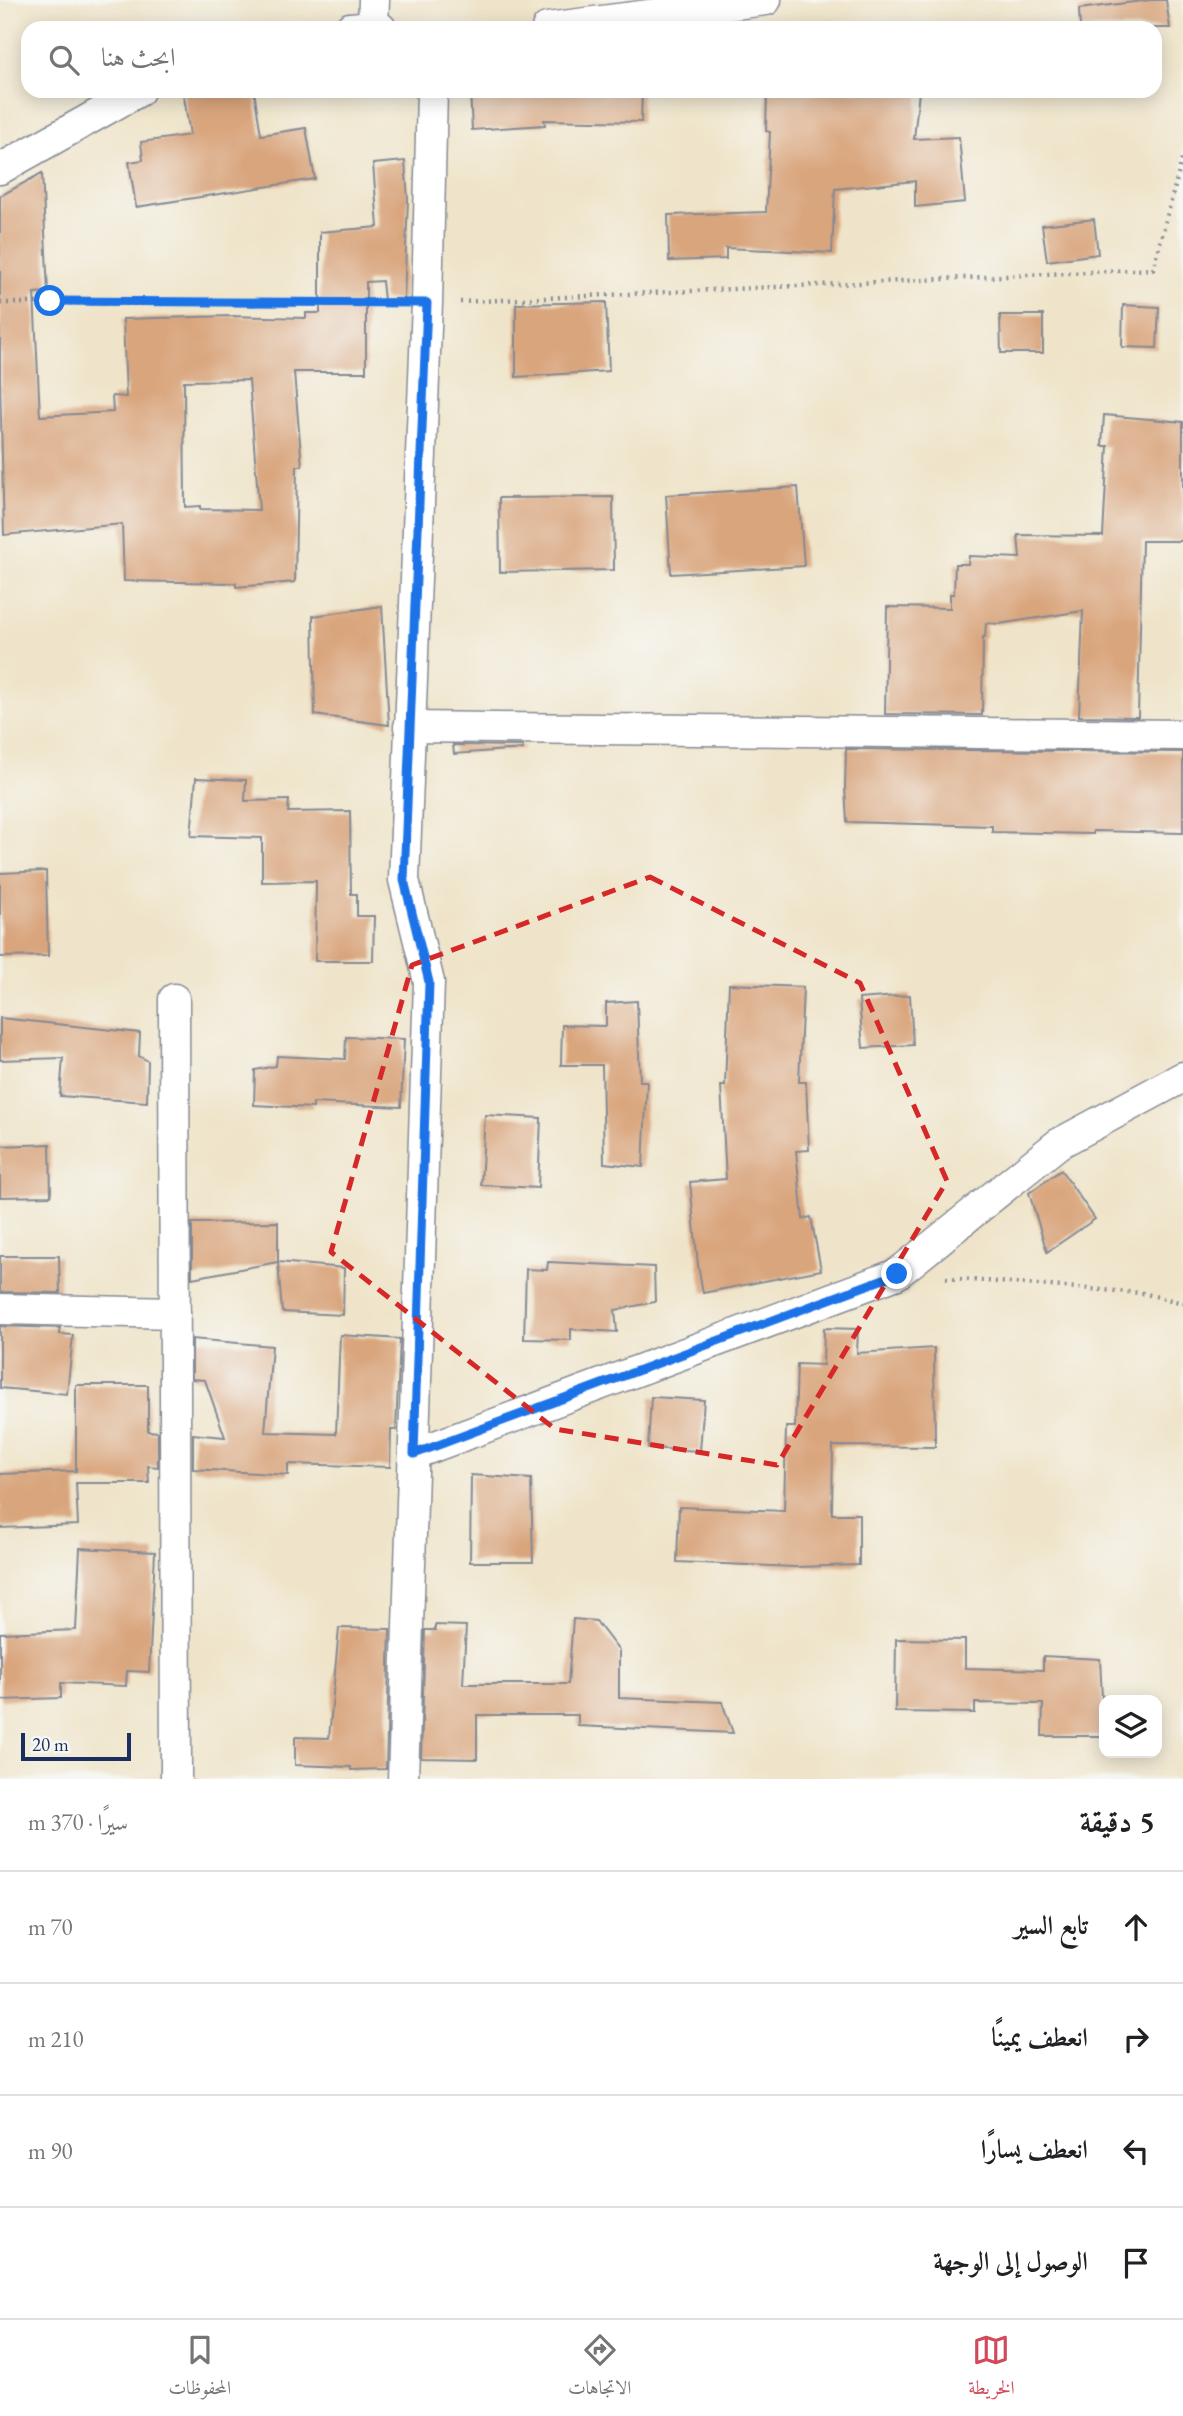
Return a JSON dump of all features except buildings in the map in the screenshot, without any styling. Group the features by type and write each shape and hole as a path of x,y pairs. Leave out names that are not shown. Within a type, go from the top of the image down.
{"street":[{"path":"602,21 766,0"},
{"path":"0,169 127,98"},
{"path":"403,1779 429,982 404,880 427,303 432,98"},
{"path":"409,727 1183,735"},
{"path":"174,999 176,1779"},
{"path":"414,1454 897,1274 1058,1144 1183,1077"},
{"path":"0,1309 175,1313"}],"path":[{"path":"0,303 427,303 1153,269 1183,156"},
{"path":"897,1274 1142,1293 1183,1303"}],"highlighted area":[{"path":"650,877 860,983 947,1181 777,1465 555,1429 331,1252 412,965"}],"route":[{"path":"50,301 427,303 404,880 429,982 414,1454 897,1274"}]}
